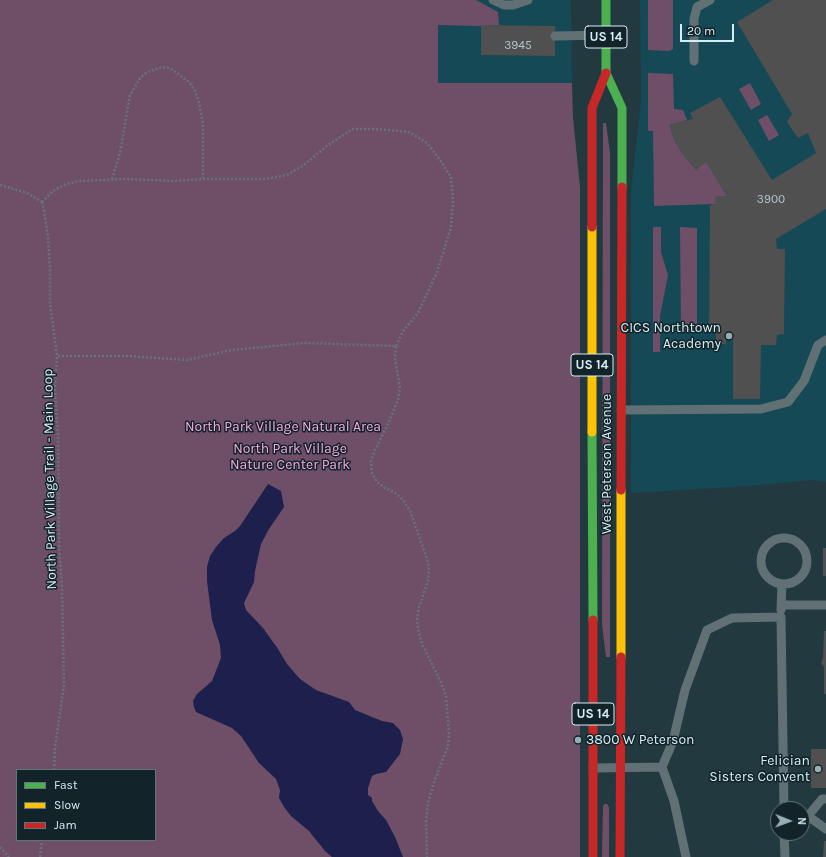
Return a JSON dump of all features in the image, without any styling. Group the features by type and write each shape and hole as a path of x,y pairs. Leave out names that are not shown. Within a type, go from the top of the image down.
{"main road":[{"name":"West Peterson Avenue","path":"593,857 592,108 606,74 606,0"},
{"name":"West Peterson Avenue","path":"606,74 622,108 620,857"}],"lane":[{"path":"492,0 504,5 513,5 528,0"},
{"path":"694,61 695,0"},
{"path":"694,19 697,7 710,0"},
{"path":"555,36 606,35"},
{"path":"621,410 761,409 788,402 804,381 818,345 826,340"},
{"path":"786,537 793,539 800,544 805,550 807,558 803,574 797,580 782,584 774,582 767,577 760,563 763,551 770,541 786,537"},
{"path":"782,584 781,617 784,801"},
{"path":"782,605 826,605"},
{"path":"686,857 674,801 662,767 673,741 685,690 707,630 732,618 781,617"},
{"path":"593,768 662,767"},
{"path":"810,811 822,799 826,799"},
{"path":"810,819 826,829"},
{"path":"784,841 785,857"}],"path":[{"path":"112,179 120,153 130,95 140,78 147,72 162,67 170,68 189,82 195,91 199,102 203,124 204,179"},
{"path":"42,202 53,191 66,184 80,181 112,179 175,181 204,179 265,179 287,175 304,165 327,146 352,130 375,129 409,132 427,143 451,177 453,201 451,227 437,272 418,313 403,331 396,346 395,358 400,388 398,400 371,461 372,473 377,482 394,492 403,500 410,511 429,567 428,581 419,607 417,618 418,629 422,644 440,680 446,696 449,733 448,746 433,785 428,803 426,822 427,857"},
{"path":"0,185 27,193 42,202 48,237 50,304 57,356"},
{"name":"North Park Village Trail - Main Loop","path":"54,769 55,747 64,685 62,587 59,545 56,388 57,356 129,356 187,360 232,350 304,343 396,346"},
{"path":"40,857 42,841"},
{"path":"0,847 9,857"}],"shaded area":[{"path":"438,0 571,0 572,83 438,83"},
{"name":"CICS Northtown Academy","path":"640,0 826,0 826,482 811,480 750,486 631,493 631,192 641,100"},
{"path":"268,484 281,491 284,507 261,544 254,582 244,603 246,610 263,628 287,664 300,679 316,690 349,702 355,710 382,721 393,723 400,730 403,739 400,754 386,772 372,776 368,788 368,795 372,798 372,801 378,811 386,820 403,857 332,857 325,851 309,831 291,816 284,807 279,798 280,790 276,779 259,763 241,736 232,728 196,712 194,707 193,701 197,694 212,681 221,658 220,645 212,620 207,581 207,567 210,556 224,538 240,526"}],"green space":[{"name":"North Park Village Nature Center Park","path":"0,0 476,0 498,12 499,25 438,25 438,83 572,83 573,118 580,187 580,857 0,857"},
{"path":"648,0 673,0 673,49 669,51 648,50"},
{"path":"648,73 673,74 674,109 683,110 687,120 670,125 673,137 681,152 696,170 706,161 727,196 715,196 715,204 654,206 653,131 648,131"},
{"path":"750,83 761,104 751,110 739,89"},
{"path":"767,115 779,135 769,141 758,120"},
{"path":"603,123 606,123 610,153 610,657 606,657 602,624"},
{"path":"653,227 661,227 661,252 668,275 660,316 660,352 653,352"},
{"path":"680,227 697,228 697,330 681,330"},
{"path":"605,804 609,807 609,857 602,857 603,806"}],"building":[{"path":"773,0 826,0 826,209 776,239 777,249 785,249 784,334 777,335 776,345 761,345 760,399 733,399 733,335 726,336 726,344 716,344 716,331 709,331 710,205 715,204 715,196 727,196 706,161 696,170 681,152 673,137 670,124 693,119 690,113 720,97 772,180 816,153 808,133 798,138 787,122 792,114 737,22"},
{"path":"481,25 555,26 555,56 481,55"},
{"path":"823,548 826,548 826,576 823,576"},
{"path":"824,631 826,631 826,694 824,694 824,667 821,663 823,658"},
{"name":"Felician Sisters Convent","path":"811,749 826,749 826,788 811,788"},
{"path":"824,841 826,841 826,857 823,857"}],"traffic: fast":[{"path":"606,0 606,73 622,108 622,187"},
{"path":"592,432 593,620"}],"traffic: slow":[{"path":"592,227 592,432"},
{"path":"621,490 621,657"}],"traffic: jam":[{"path":"592,227 592,108 606,73"},
{"path":"621,490 622,187"},
{"path":"593,620 593,857"},
{"path":"620,857 621,657"}],"place":[{"name":"CICS Northtown Academy","path":"729,336"},
{"name":"3800 W Peterson","path":"578,740"},
{"name":"Felician Sisters Convent","path":"818,769"}],"park label":[{"name":"North Park Village Natural Area","path":"283,427"}]}
